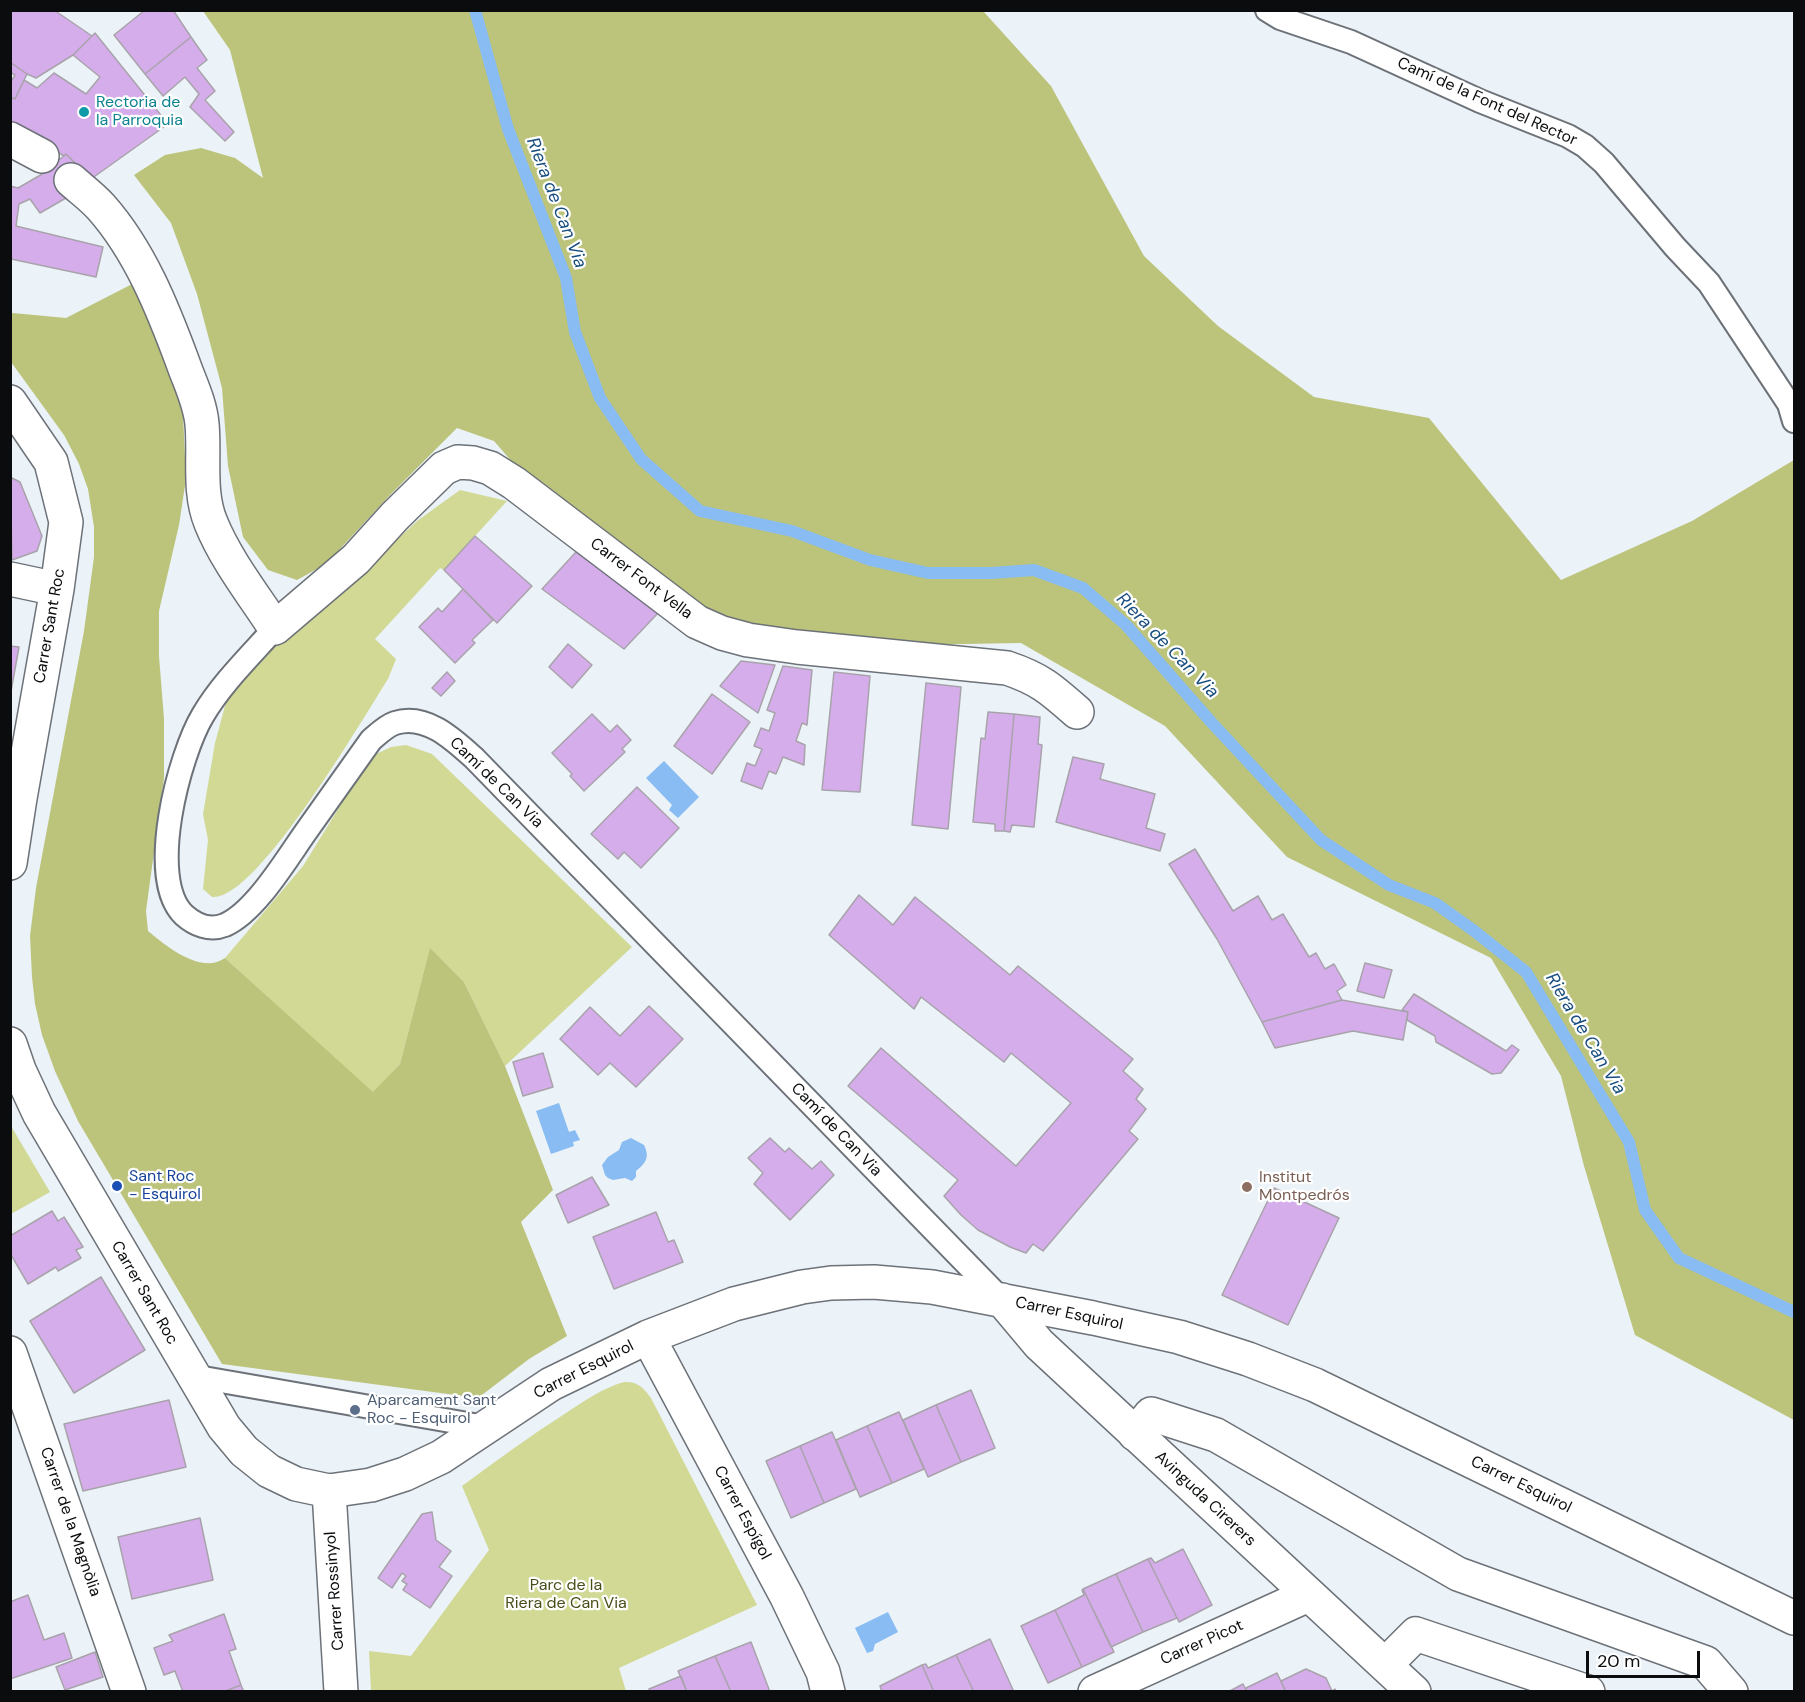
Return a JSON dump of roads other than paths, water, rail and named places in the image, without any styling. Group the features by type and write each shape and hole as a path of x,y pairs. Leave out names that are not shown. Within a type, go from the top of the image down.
{"street":[{"path":"10,139 42,156"},
{"path":"71,180 100,206 123,236 149,282 198,402 202,424 205,497 210,522 275,628"},
{"name":"Carrer Sant Roc","path":"10,402 51,462 66,522 57,589 15,797 10,863"},
{"name":"Carrer Font Vella","path":"275,628 356,560 395,516 444,468 458,462 473,463 490,468 514,483 697,622 722,633 748,640 797,647 1007,668 1032,676 1053,690 1077,712"},
{"path":"10,579 57,589"},
{"name":"Carrer Sant Roc","path":"10,1044 39,1113 224,1427 244,1451 269,1471 297,1484 329,1491"},
{"name":"Carrer Esquirol","path":"329,1491 371,1485 405,1474 441,1457 551,1384 648,1337 734,1304 802,1287 831,1283 874,1282 909,1285 1002,1300 1179,1337 1248,1359 1315,1385 1794,1618"},
{"name":"Avinguda Cirerers","path":"1002,1300 1039,1344 1414,1692"},
{"name":"Carrer Espígol","path":"648,1337 787,1597 823,1672 828,1692"},
{"name":"Carrer de la Magnòlia","path":"10,1353 129,1692"},
{"path":"1135,1434 1151,1414 1216,1435 1458,1574 1706,1663 1731,1692"},
{"name":"Carrer Rossinyol","path":"329,1491 342,1692"},
{"name":"Carrer Picot","path":"1095,1692 1308,1595"},
{"path":"1386,1664 1416,1634 1588,1692"}],"lane":[{"name":"Camí de la Font del Rector","path":"1267,10 1289,22 1351,42 1480,101 1568,136 1586,146 1604,163 1675,247 1709,283 1789,405 1794,421"},
{"name":"Camí de Can Via","path":"275,628 221,689 191,737 180,774 168,832 166,860 169,892 176,907 185,916 196,924 210,928 225,925 242,913 276,874 371,740 383,730 395,723 409,722 440,730 475,759 1002,1300"},
{"path":"192,1376 485,1427"}],"water":[{"path":"664,761 699,797 678,818 669,810 672,805 646,778"},
{"path":"559,1103 569,1132 575,1130 580,1140 573,1142 574,1146 551,1154 536,1111"},
{"path":"631,1138 644,1145 647,1153 645,1162 636,1171 636,1177 632,1181 625,1178 613,1180 608,1178 602,1165 608,1157 619,1150 622,1142"},
{"path":"888,1612 898,1632 875,1644 873,1651 867,1653 855,1628"}],"waterway":[{"name":"Riera de Can Via","path":"475,10 508,129 566,278 575,332 600,398 641,459 700,511 792,531 870,560 928,573 992,573 1034,570 1083,588 1126,625 1212,723 1321,840 1389,885 1435,903 1526,972 1629,1142 1645,1210 1679,1258 1794,1312"}],"place":[{"name":"Rectoria de la Parroquia","path":"84,112"},
{"name":"Sant Roc - Esquirol","path":"117,1186"},
{"name":"Institut Montpedrós","path":"1247,1187"},
{"name":"Aparcament Sant Roc - Esquirol","path":"355,1410"}],"park label":[{"name":"Parc de la Riera de Can Via","path":"566,1595"}]}
